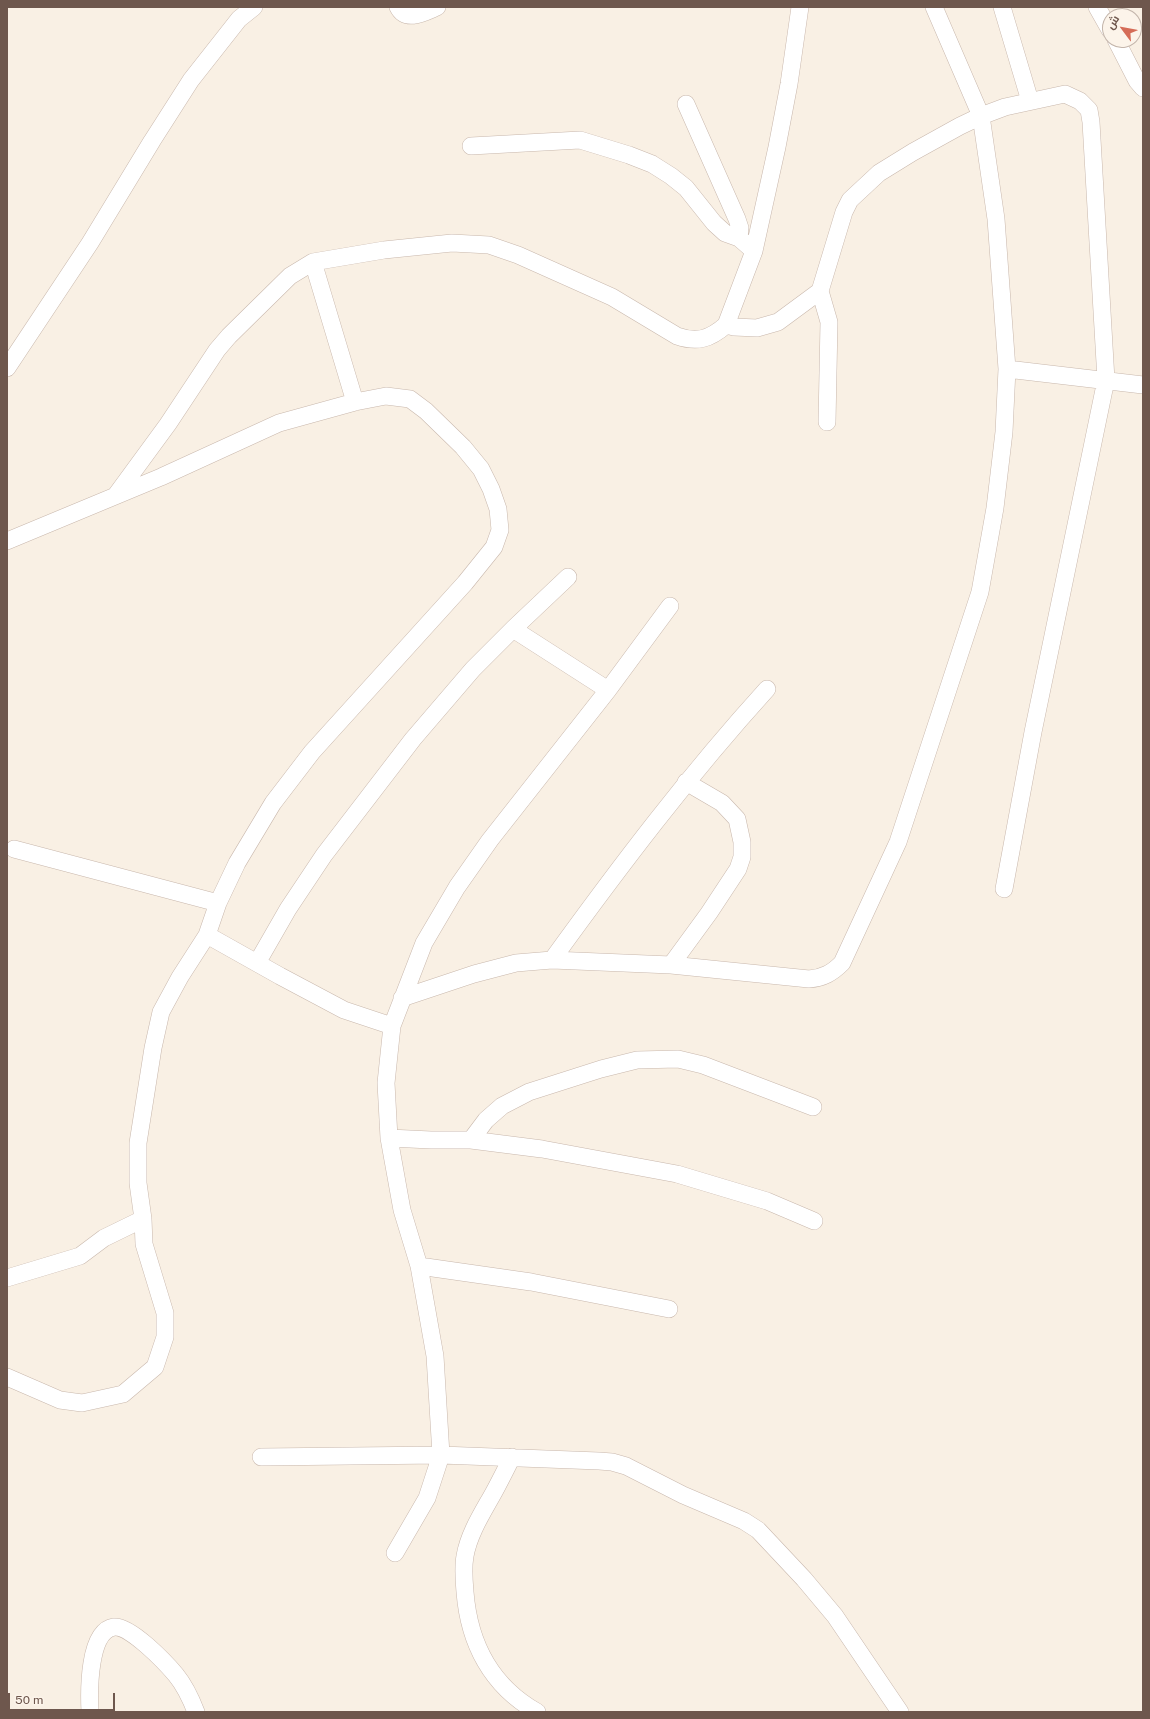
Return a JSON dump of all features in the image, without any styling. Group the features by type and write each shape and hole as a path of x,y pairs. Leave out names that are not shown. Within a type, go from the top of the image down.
{"street":[{"path":"7,368 90,243 191,80 238,20 254,7"},
{"path":"398,7 408,15 419,15 437,7"},
{"path":"116,494 168,424 217,350 229,336 290,276 313,262 384,250 452,243 489,245 518,255 592,288 677,336 697,340 715,335 726,325 754,251 789,84 800,7"},
{"path":"402,998 474,974 516,964 552,960 671,965 809,979 820,978 832,972 842,963 898,842 980,592 995,508 1004,432 1007,369 996,219 981,116 934,7"},
{"path":"1002,7 1030,100"},
{"path":"1097,7 1102,16"},
{"path":"1120,48 1137,81 1143,88"},
{"path":"827,422 829,322 820,291 844,212 850,200 879,173 914,152 981,116 1030,100 1065,94 1080,101 1089,110 1091,122 1106,380 1034,725 1004,890"},
{"path":"686,104 737,219 740,228 739,238"},
{"path":"471,146 580,140 618,151 652,164 671,176 686,188 714,223 725,233 739,238 754,251"},
{"path":"313,262 355,402"},
{"path":"726,325 734,327 757,328 778,322 820,291"},
{"path":"1007,369 1143,385"},
{"path":"7,541 116,494 161,477 280,423 355,402 386,396 410,399 426,411 463,447 481,469 498,509 500,530 494,547 465,583 312,752 277,797 236,863 218,904 207,935 180,977 161,1012 153,1048 138,1143 138,1183 143,1219 144,1244 165,1313 165,1337 155,1367 123,1394 82,1403 60,1400 7,1377"},
{"path":"257,964 288,909 324,855 413,739 473,669 568,577"},
{"path":"395,1553 427,1498 441,1455 435,1356 418,1266 402,1210 389,1138 386,1083 392,1026 424,944 457,887 490,840 608,690 670,606"},
{"path":"513,629 608,690"},
{"path":"552,960 686,782 767,689"},
{"path":"671,965 709,913 738,869 742,857 742,842 737,818 722,803 686,782"},
{"path":"14,849 218,904"},
{"path":"207,935 257,964 344,1010 392,1026"},
{"path":"471,1140 486,1120 502,1106 529,1092 601,1069 637,1060 678,1059 703,1065 814,1107"},
{"path":"389,1138 471,1140 542,1150 677,1174 767,1201 814,1221"},
{"path":"7,1278 80,1256 104,1238 143,1219"},
{"path":"418,1266 531,1282 669,1309"},
{"path":"261,1457 441,1455 599,1461 612,1462 626,1466 683,1495 744,1521 758,1530 810,1585 835,1616 900,1712"},
{"path":"512,1457 480,1518 465,1556 464,1580 467,1610 475,1641 488,1668 504,1687 523,1704 537,1712"},
{"path":"90,1712 90,1681 96,1644 104,1633 112,1628 119,1627 131,1633 148,1647 176,1675 189,1695 196,1712"}]}
